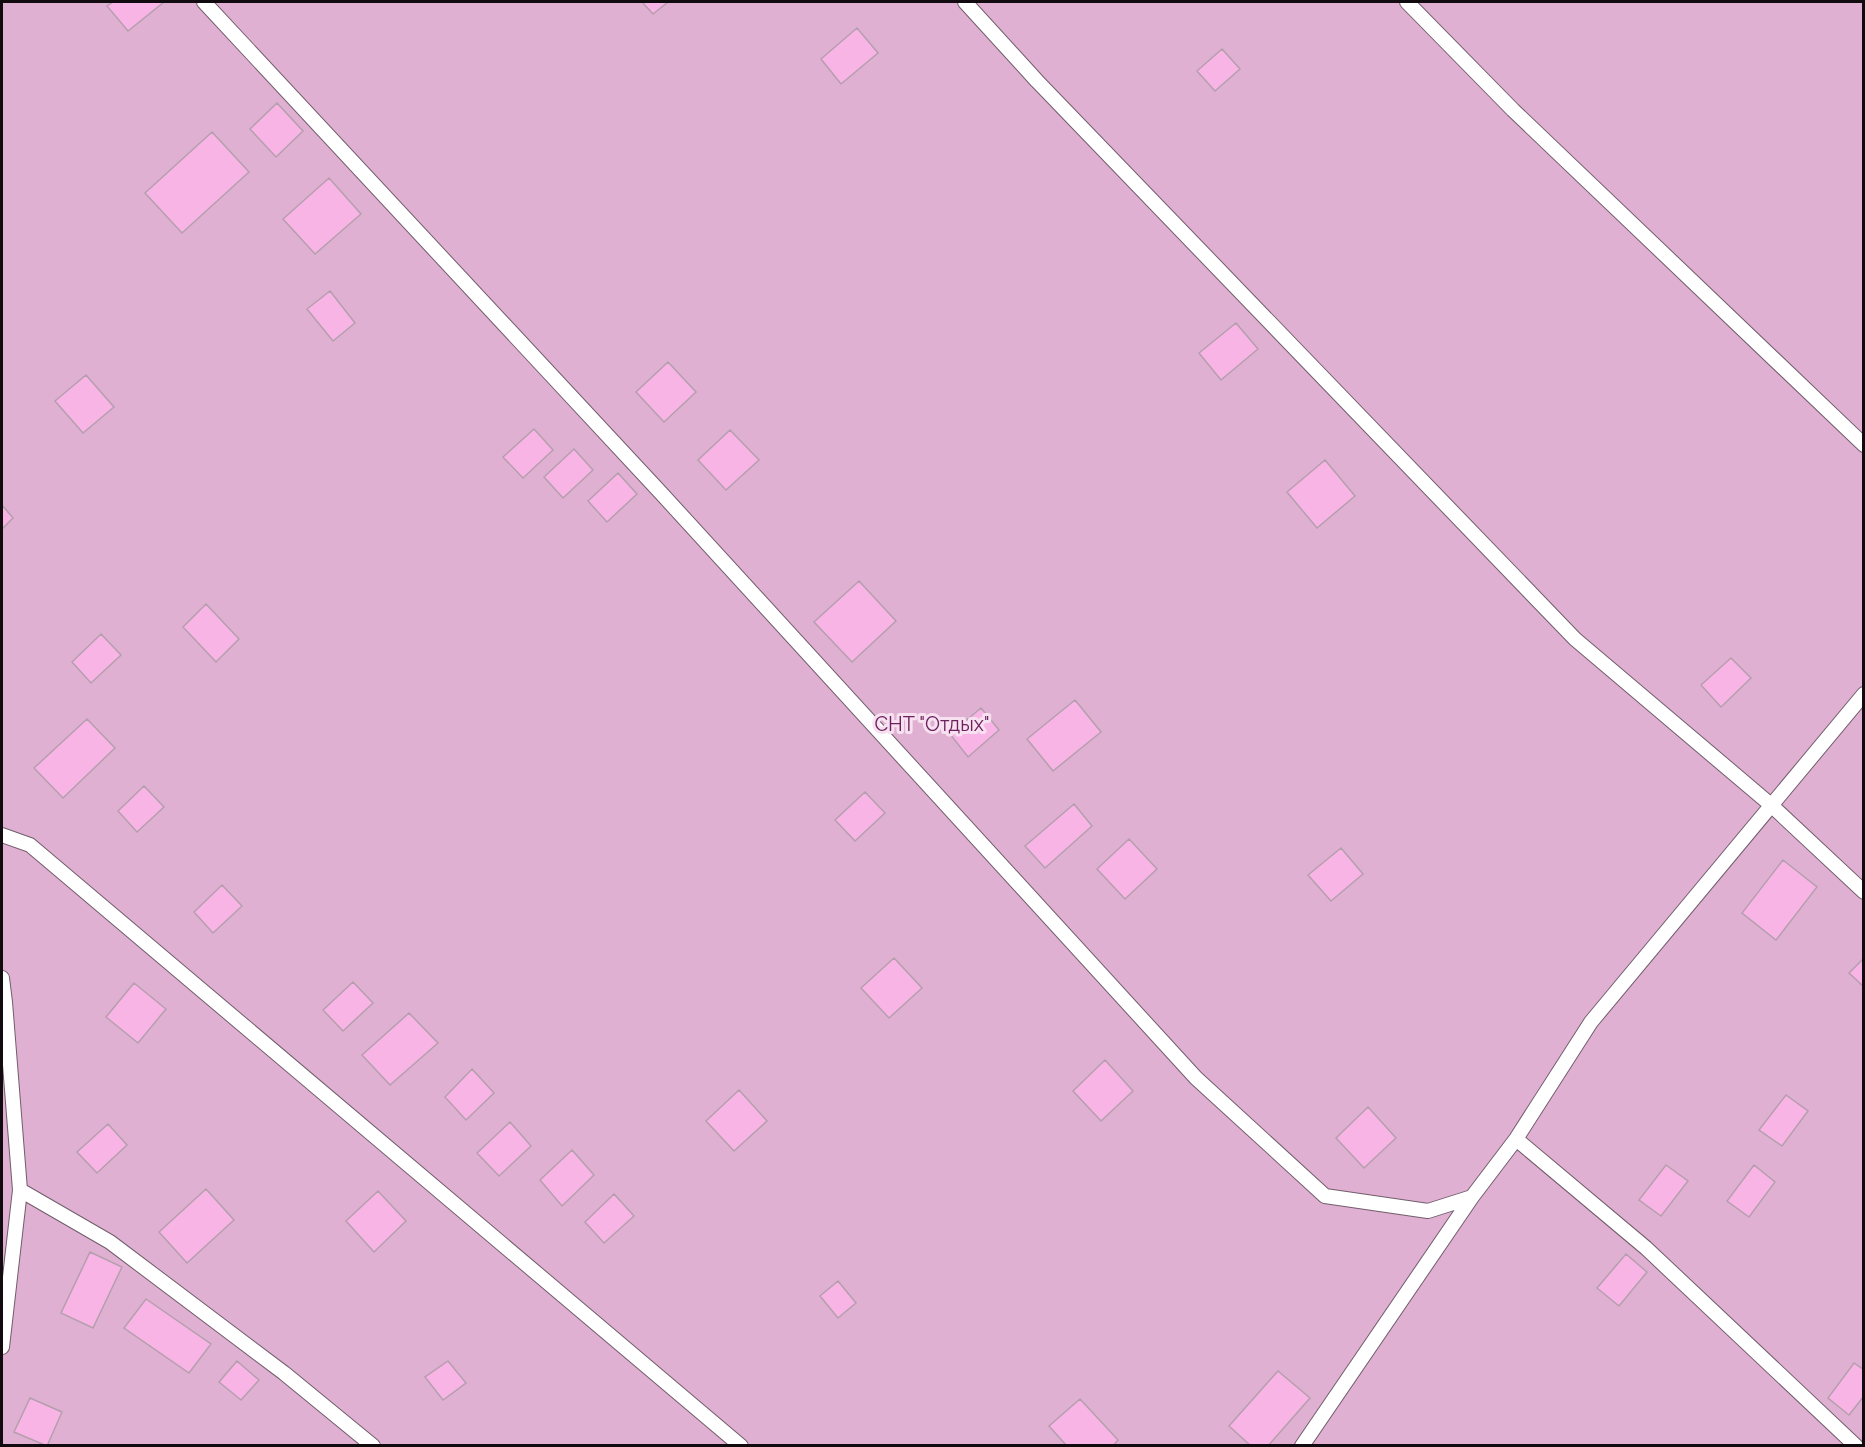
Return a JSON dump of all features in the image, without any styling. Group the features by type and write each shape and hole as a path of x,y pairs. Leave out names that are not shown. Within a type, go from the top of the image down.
{"lane":[{"path":"204,2 661,493 1196,1078 1325,1196 1428,1211 1472,1197"},
{"path":"964,2 1575,639 1771,805 1863,892"},
{"path":"1407,2 1513,110 1863,445"},
{"path":"1302,1446 1472,1197 1516,1139 1591,1022 1863,694"},
{"path":"2,835 30,845 741,1446"},
{"path":"2,978 20,1190 2,1347"},
{"path":"1516,1139 1646,1248 1856,1446"},
{"path":"20,1190 110,1242 284,1373 373,1446"}],"green space":[{"name":"СНТ \"Отдых\"","path":"2,2 1863,2 1863,1445 2,1446"}],"building":[{"path":"113,2 164,2 128,31 107,6"},
{"path":"642,2 668,2 653,14"},
{"path":"857,28 878,53 841,84 821,59"},
{"path":"1222,49 1240,69 1215,91 1197,71"},
{"path":"277,103 303,131 276,157 250,129"},
{"path":"212,132 249,172 182,233 145,193"},
{"path":"329,178 361,214 315,254 283,219"},
{"path":"330,291 355,323 333,341 307,309"},
{"path":"1236,323 1258,349 1221,380 1199,353"},
{"path":"668,362 696,392 664,422 636,392"},
{"path":"86,375 114,407 83,433 55,401"},
{"path":"534,429 553,450 523,478 503,457"},
{"path":"730,430 759,460 726,490 698,460"},
{"path":"574,449 593,470 563,498 544,477"},
{"path":"1325,460 1355,496 1317,528 1287,492"},
{"path":"618,473 637,494 607,522 588,501"},
{"path":"2,505 13,518 2,529"},
{"path":"859,581 896,621 852,662 814,622"},
{"path":"206,604 239,639 216,662 183,627"},
{"path":"101,634 121,655 91,683 72,662"},
{"path":"1731,658 1751,678 1721,707 1701,685"},
{"path":"1075,700 1101,732 1053,771 1027,739"},
{"path":"981,708 999,730 968,757 950,734"},
{"path":"87,719 115,748 63,798 34,768"},
{"path":"144,786 164,807 137,832 118,811"},
{"path":"865,792 885,813 855,841 835,820"},
{"path":"1074,804 1092,826 1045,868 1025,846"},
{"path":"1129,839 1157,869 1125,899 1097,869"},
{"path":"1341,848 1363,874 1331,901 1308,875"},
{"path":"1783,860 1817,887 1776,940 1742,913"},
{"path":"222,885 242,906 213,933 194,912"},
{"path":"894,958 922,988 889,1018 861,988"},
{"path":"1864,958 1864,987 1849,973"},
{"path":"353,982 373,1003 343,1031 323,1010"},
{"path":"134,983 166,1009 138,1043 106,1017"},
{"path":"409,1013 438,1043 390,1085 362,1055"},
{"path":"1105,1060 1133,1091 1101,1121 1073,1091"},
{"path":"472,1069 494,1093 466,1120 445,1097"},
{"path":"739,1090 767,1121 734,1151 706,1121"},
{"path":"1786,1095 1808,1111 1782,1146 1759,1130"},
{"path":"1368,1107 1396,1138 1364,1168 1336,1138"},
{"path":"510,1122 531,1146 499,1176 477,1153"},
{"path":"108,1124 127,1145 97,1173 77,1152"},
{"path":"572,1150 594,1175 562,1206 540,1180"},
{"path":"1666,1165 1688,1181 1661,1216 1639,1200"},
{"path":"1754,1165 1775,1182 1749,1217 1727,1201"},
{"path":"206,1189 234,1220 187,1263 159,1232"},
{"path":"378,1191 406,1221 374,1252 346,1221"},
{"path":"614,1194 634,1216 604,1243 585,1222"},
{"path":"90,1252 122,1267 93,1328 61,1313"},
{"path":"1626,1254 1647,1272 1619,1306 1597,1288"},
{"path":"838,1281 856,1303 838,1318 820,1296"},
{"path":"146,1299 211,1344 189,1373 124,1328"},
{"path":"237,1361 259,1380 241,1400 219,1382"},
{"path":"448,1361 466,1383 443,1400 425,1377"},
{"path":"1854,1363 1864,1370 1864,1396 1849,1415 1828,1398"},
{"path":"1278,1371 1310,1398 1268,1446 1251,1446 1229,1426"},
{"path":"30,1398 62,1412 47,1446 14,1432"},
{"path":"1080,1399 1118,1440 1113,1446 1067,1446 1049,1426"}]}
